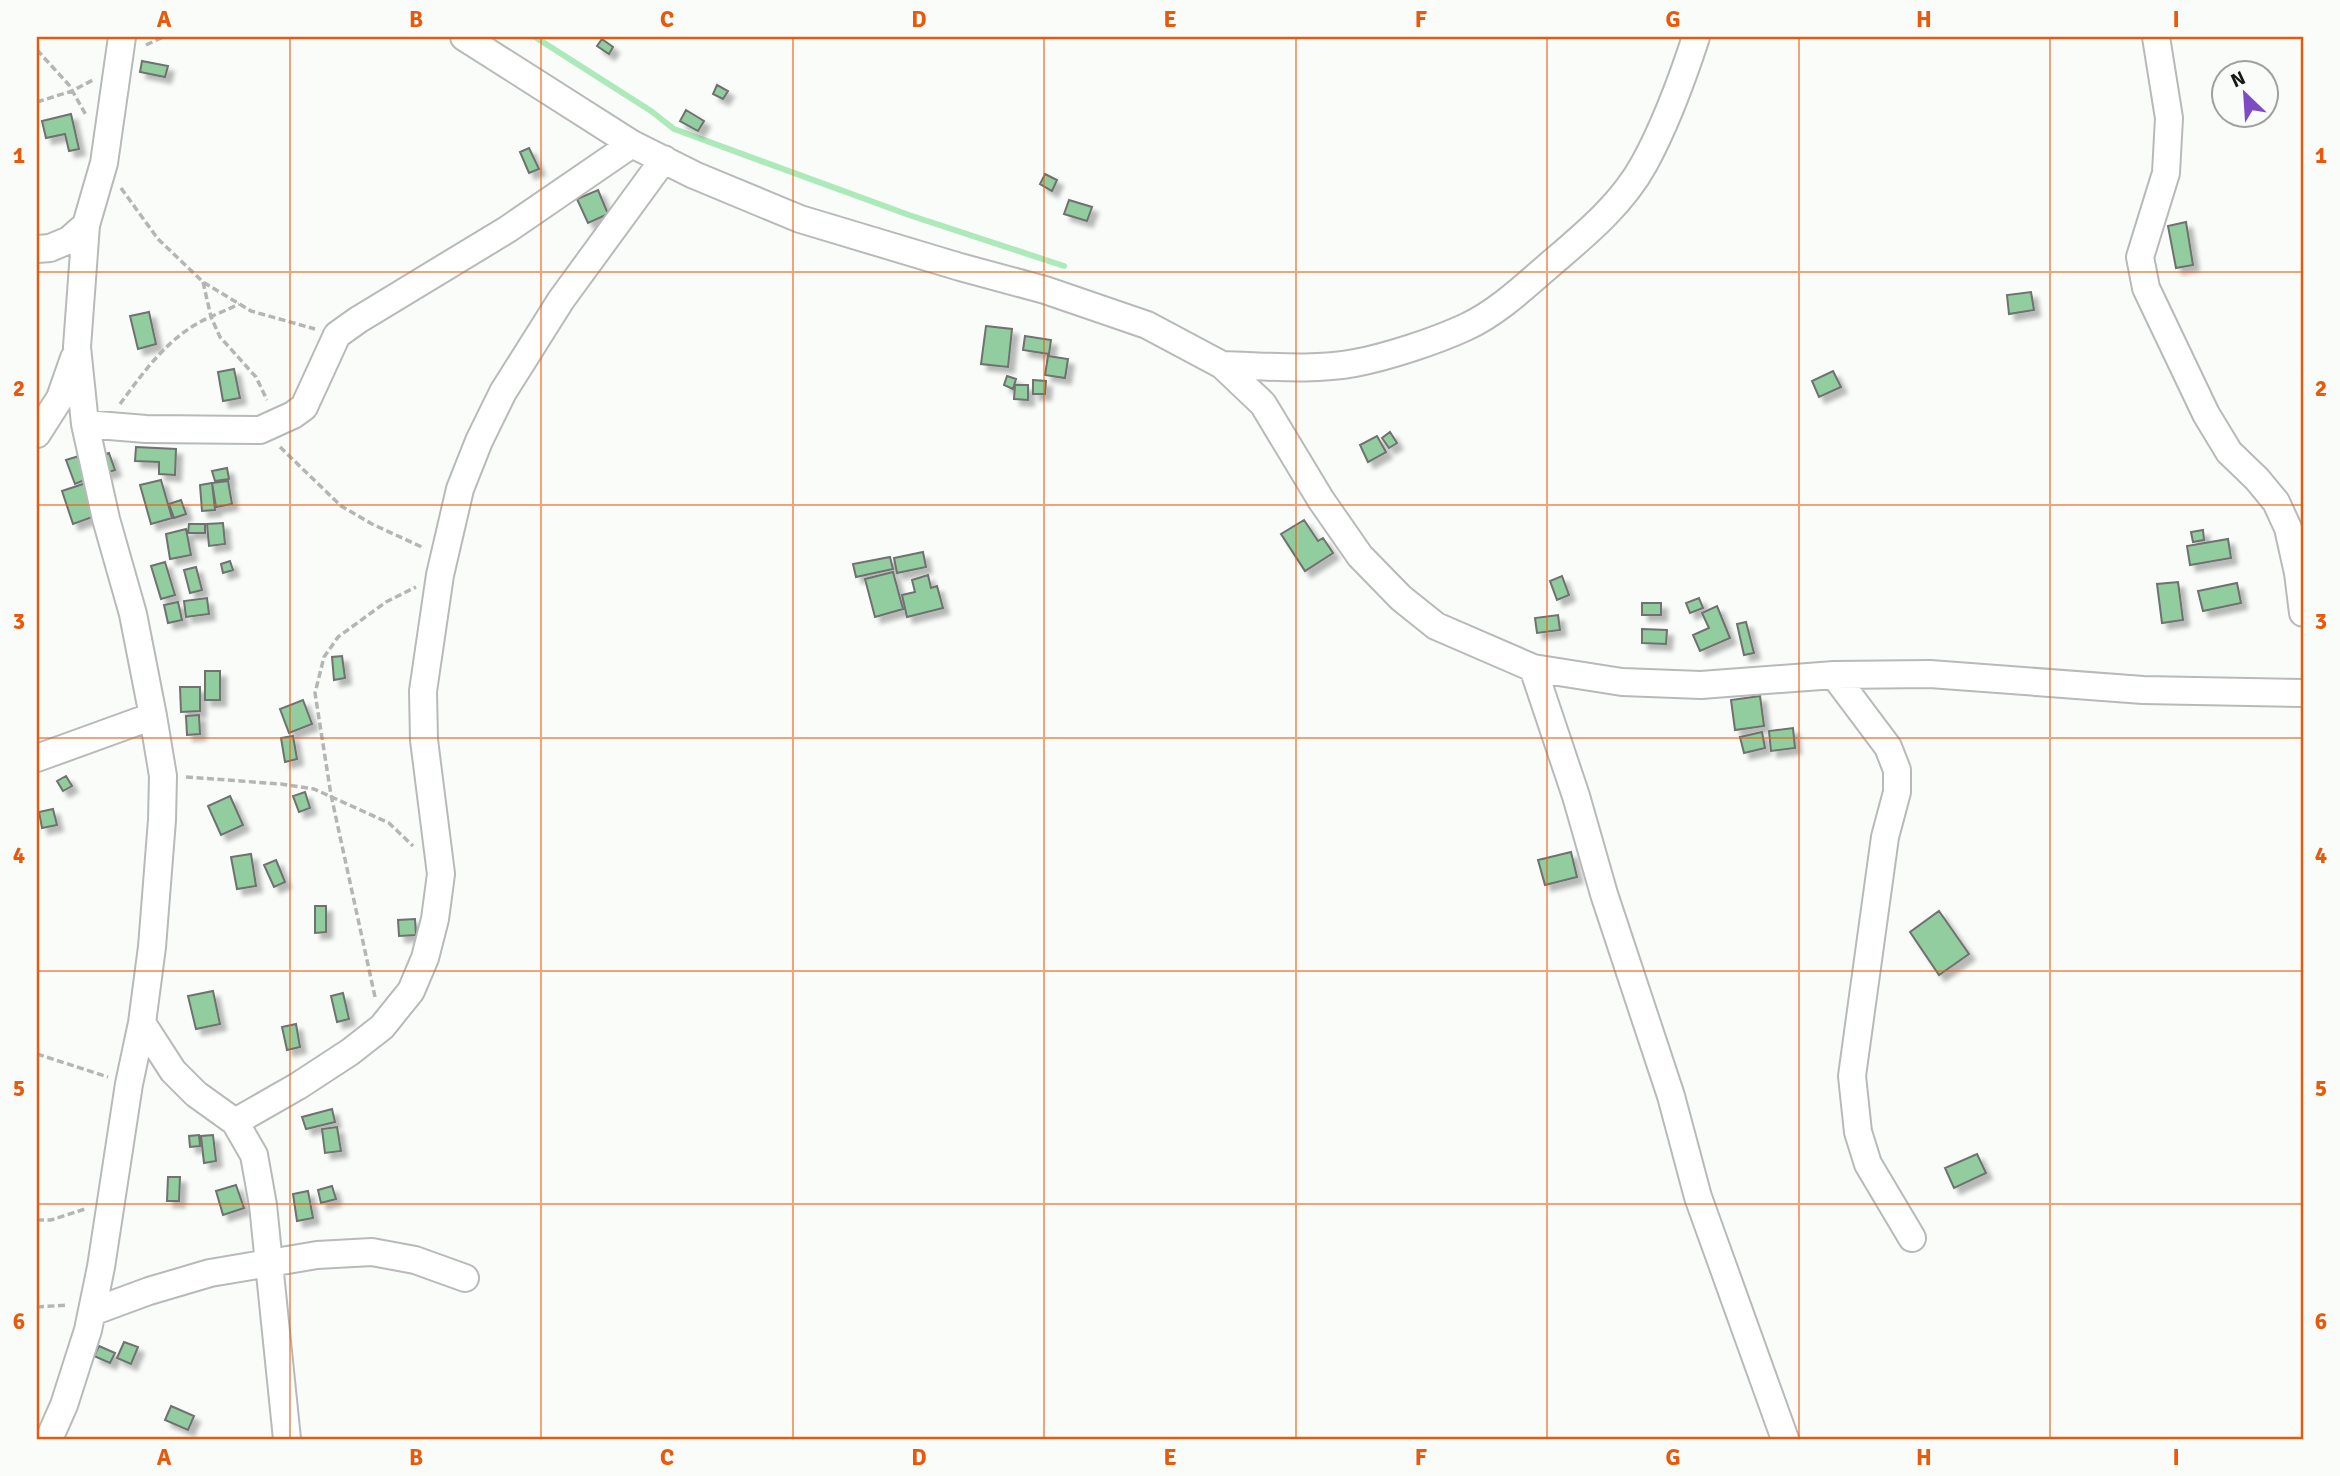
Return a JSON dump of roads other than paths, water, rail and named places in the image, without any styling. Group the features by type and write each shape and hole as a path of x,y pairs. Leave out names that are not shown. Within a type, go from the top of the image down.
{"street":[{"path":"37,435 60,398 77,347 86,225 105,156 122,37"},
{"path":"464,37 632,144 694,175 800,219 1045,290 1147,326 1222,365 1263,404 1321,500 1360,556 1401,598 1436,626 1533,668 1622,682 1701,685 1834,674 1930,674 2143,690 2303,693"},
{"path":"1222,365 1293,367 1354,363 1466,327 1511,299 1616,203 1643,166 1664,124 1696,37"},
{"path":"2156,37 2169,118 2166,173 2140,257 2146,288 2206,414 2230,452 2258,479 2276,502 2288,528 2303,613"},
{"path":"94,425 198,430 269,426 304,407 337,335 508,229 632,144"},
{"path":"235,1122 350,1052 382,1027 411,991 425,958 435,919 441,874 424,740 423,691 442,566 460,489 503,392 561,300 664,159"},
{"path":"37,249 50,248 69,240 86,225"},
{"path":"49,1439 64,1405 93,1307 112,1200 142,1023 159,876 163,776 133,614 106,519 94,425 77,347"},
{"path":"1533,668 1671,1096 1698,1197 1785,1439"},
{"path":"1834,674 1888,747 1897,770 1897,792 1885,837 1852,1076 1858,1132 1868,1164 1912,1238"},
{"path":"37,758 153,716"},
{"path":"142,1023 173,1071 196,1094 235,1122 254,1155 270,1264 287,1439"},
{"path":"93,1307 210,1273 317,1255 372,1252 415,1260 465,1278"}],"waterway":[{"path":"535,37 651,111 674,129 909,215 1064,266"}]}
